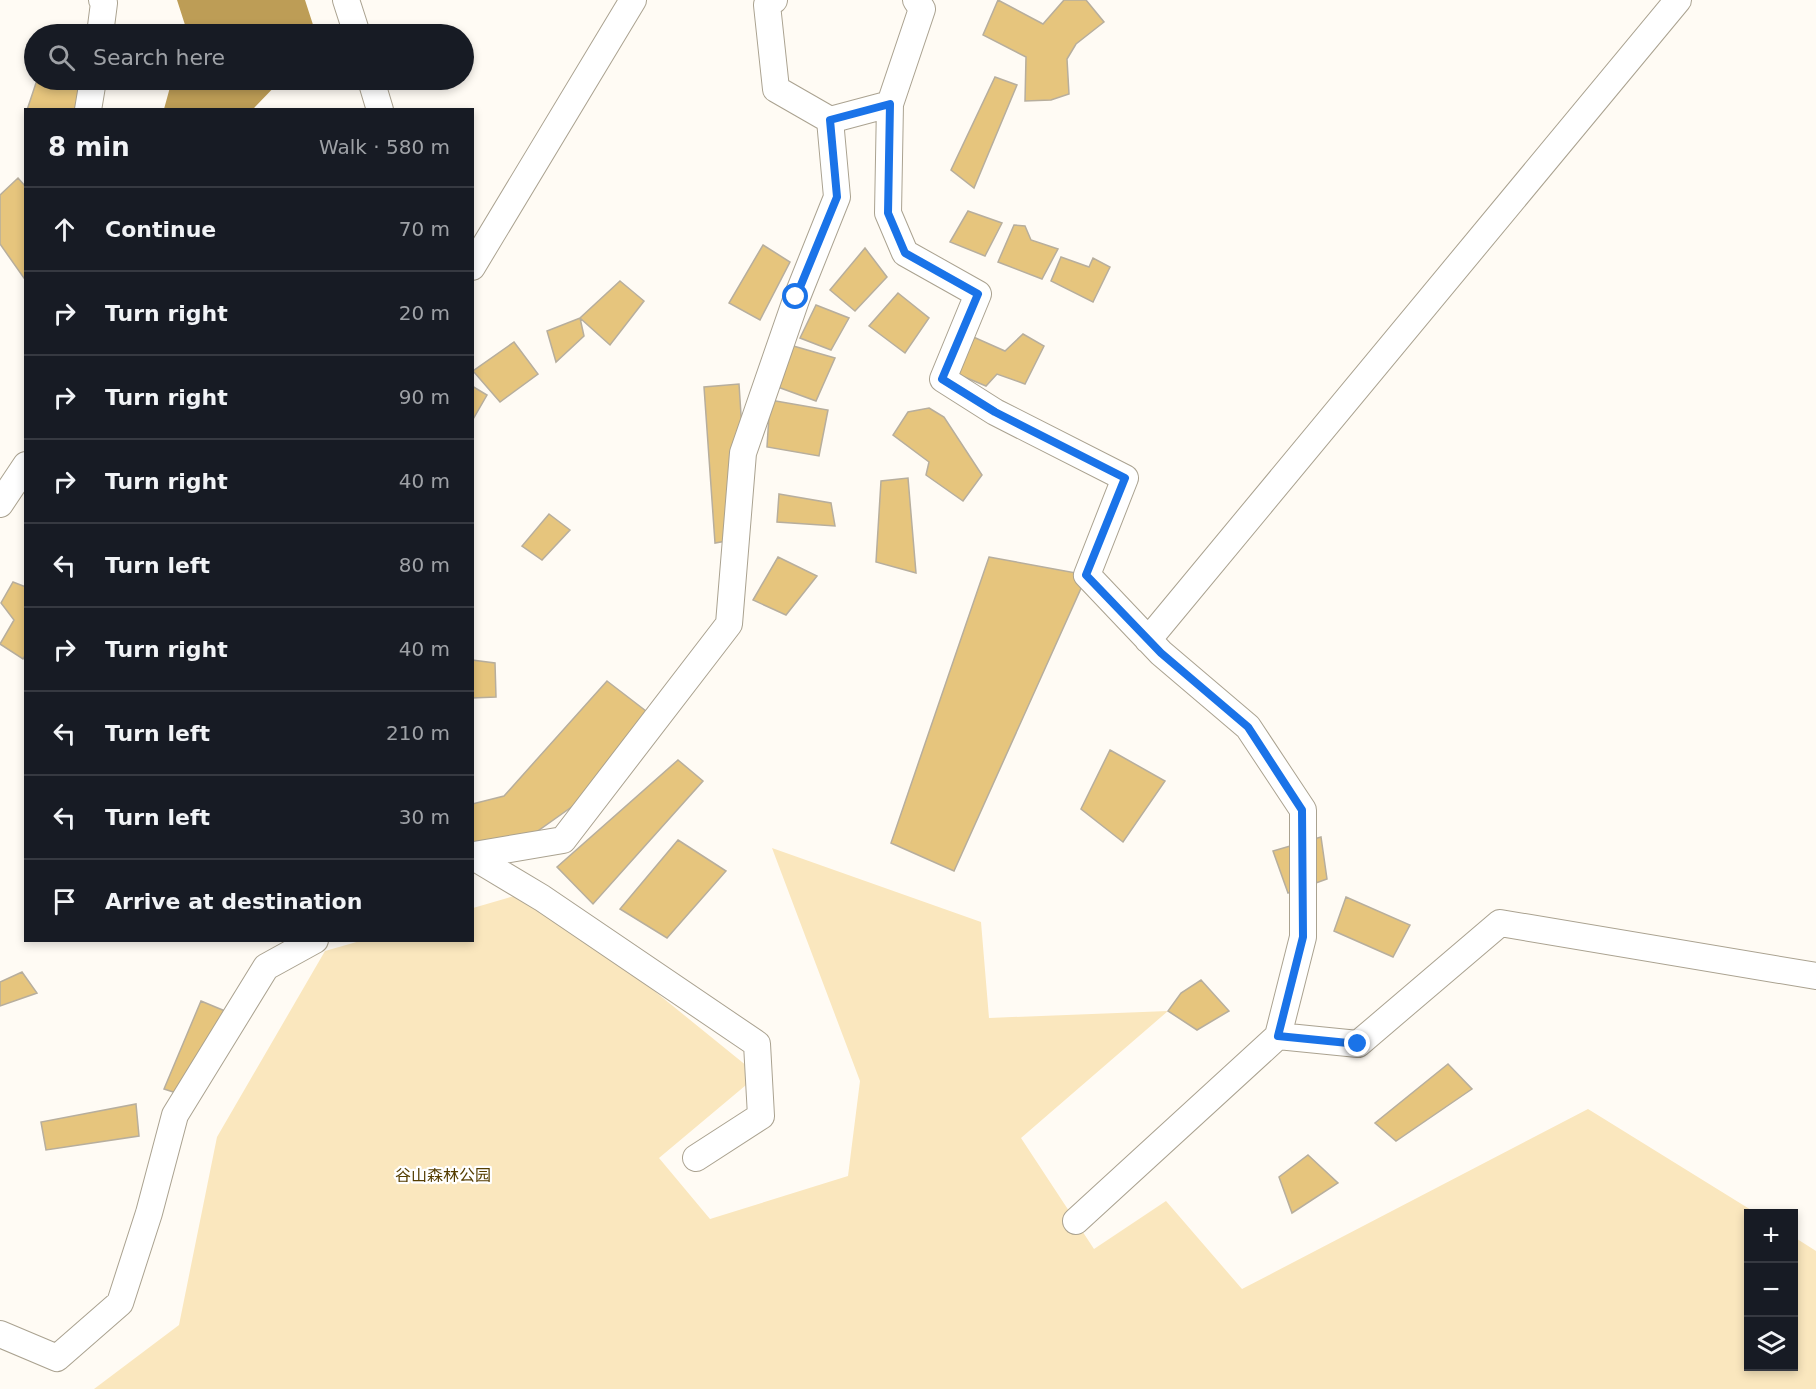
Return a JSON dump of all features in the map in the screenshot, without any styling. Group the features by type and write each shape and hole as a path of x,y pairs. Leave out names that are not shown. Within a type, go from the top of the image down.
{"street":[{"path":"102,0 105,3 102,24"},
{"path":"346,0 354,24"},
{"path":"474,264 633,0"},
{"path":"916,0 922,9 890,104 888,213 905,253 978,294 942,379 995,412 1125,478 1086,575 1148,640 1248,727 1302,810 1303,937 1278,1036 1076,1221"},
{"path":"1148,640 1678,0"},
{"path":"766,2 776,88 830,120 890,104"},
{"path":"88,108 91,90"},
{"path":"374,90 379,108"},
{"path":"474,856 563,840 729,624 743,453 796,297 837,197 830,120"},
{"path":"0,504 24,468"},
{"path":"474,857 757,1044 761,1116 696,1158"},
{"path":"1278,1036 1358,1044 1500,923 1816,976"},
{"path":"0,1334 57,1358 120,1303 149,1213 175,1115 266,967 311,942"}],"green space":[{"name":"谷山森林公园","path":"772,848 981,922 989,1018 1168,1011 1021,1138 1094,1249 1166,1201 1242,1289 1588,1109 1750,1209 1744,1209 1744,1371 1798,1371 1798,1240 1816,1251 1816,1389 94,1389 179,1325 217,1137 325,951 356,942 474,942 474,908 531,891 758,1075 659,1158 710,1219 848,1176 860,1081"}],"shaded area":[{"path":"177,0 305,0 313,24 185,24"},
{"path":"169,90 271,90 254,108 164,108"}],"building":[{"path":"998,0 1043,24 1064,0 1086,0 1104,22 1076,44 1067,59 1069,94 1051,100 1025,101 1026,57 983,35"},
{"path":"995,77 1017,85 974,188 951,170"},
{"path":"34,90 94,90 86,108 28,108"},
{"path":"18,178 24,185 24,278 0,244 0,195"},
{"path":"968,211 1002,223 985,256 950,242"},
{"path":"1014,225 1025,226 1031,240 1058,249 1042,279 998,262"},
{"path":"763,245 790,262 760,320 729,303"},
{"path":"865,248 887,277 855,311 830,290"},
{"path":"1061,257 1089,267 1093,258 1110,267 1093,302 1051,281"},
{"path":"620,281 644,301 610,345 580,318"},
{"path":"898,293 929,318 905,353 869,326"},
{"path":"816,305 849,318 831,350 800,338"},
{"path":"580,318 584,336 556,362 547,331"},
{"path":"1023,334 1044,346 1025,384 997,374 986,386 955,373 969,335 1005,351"},
{"path":"514,342 538,374 500,402 474,370"},
{"path":"790,345 835,358 816,401 775,386"},
{"path":"739,384 749,537 715,543 704,387"},
{"path":"474,387 487,395 474,418"},
{"path":"770,400 828,410 819,456 767,447"},
{"path":"929,408 944,417 982,475 963,501 926,475 929,462 893,435 908,412"},
{"path":"908,478 916,573 876,562 881,481"},
{"path":"779,494 831,503 835,526 777,522"},
{"path":"549,514 570,530 542,560 522,546"},
{"path":"778,557 817,576 786,615 753,600"},
{"path":"989,557 1087,575 954,871 891,843"},
{"path":"13,582 24,586 23,659 0,644 14,620 1,603"},
{"path":"474,660 495,663 496,697 474,698"},
{"path":"607,681 659,721 580,801 532,835 474,854 474,804 504,796"},
{"path":"1110,750 1165,781 1123,842 1081,809"},
{"path":"678,760 703,781 593,904 557,867"},
{"path":"1321,837 1327,879 1288,893 1273,851"},
{"path":"678,840 726,871 667,938 620,909"},
{"path":"1346,897 1410,925 1393,957 1334,931"},
{"path":"22,972 37,993 0,1006 0,982"},
{"path":"1201,980 1229,1011 1197,1030 1168,1011 1181,993"},
{"path":"201,1001 225,1011 189,1097 164,1089"},
{"path":"1448,1064 1472,1089 1396,1141 1375,1123"},
{"path":"136,1104 139,1136 46,1150 41,1122"},
{"path":"1308,1155 1338,1183 1292,1213 1279,1177"}],"route":[{"path":"796,297 837,197 830,120 890,104 888,213 905,253 978,294 942,379 995,412 1125,478 1086,575 1161,653 1248,727 1302,810 1303,937 1278,1036 1358,1044"}]}
